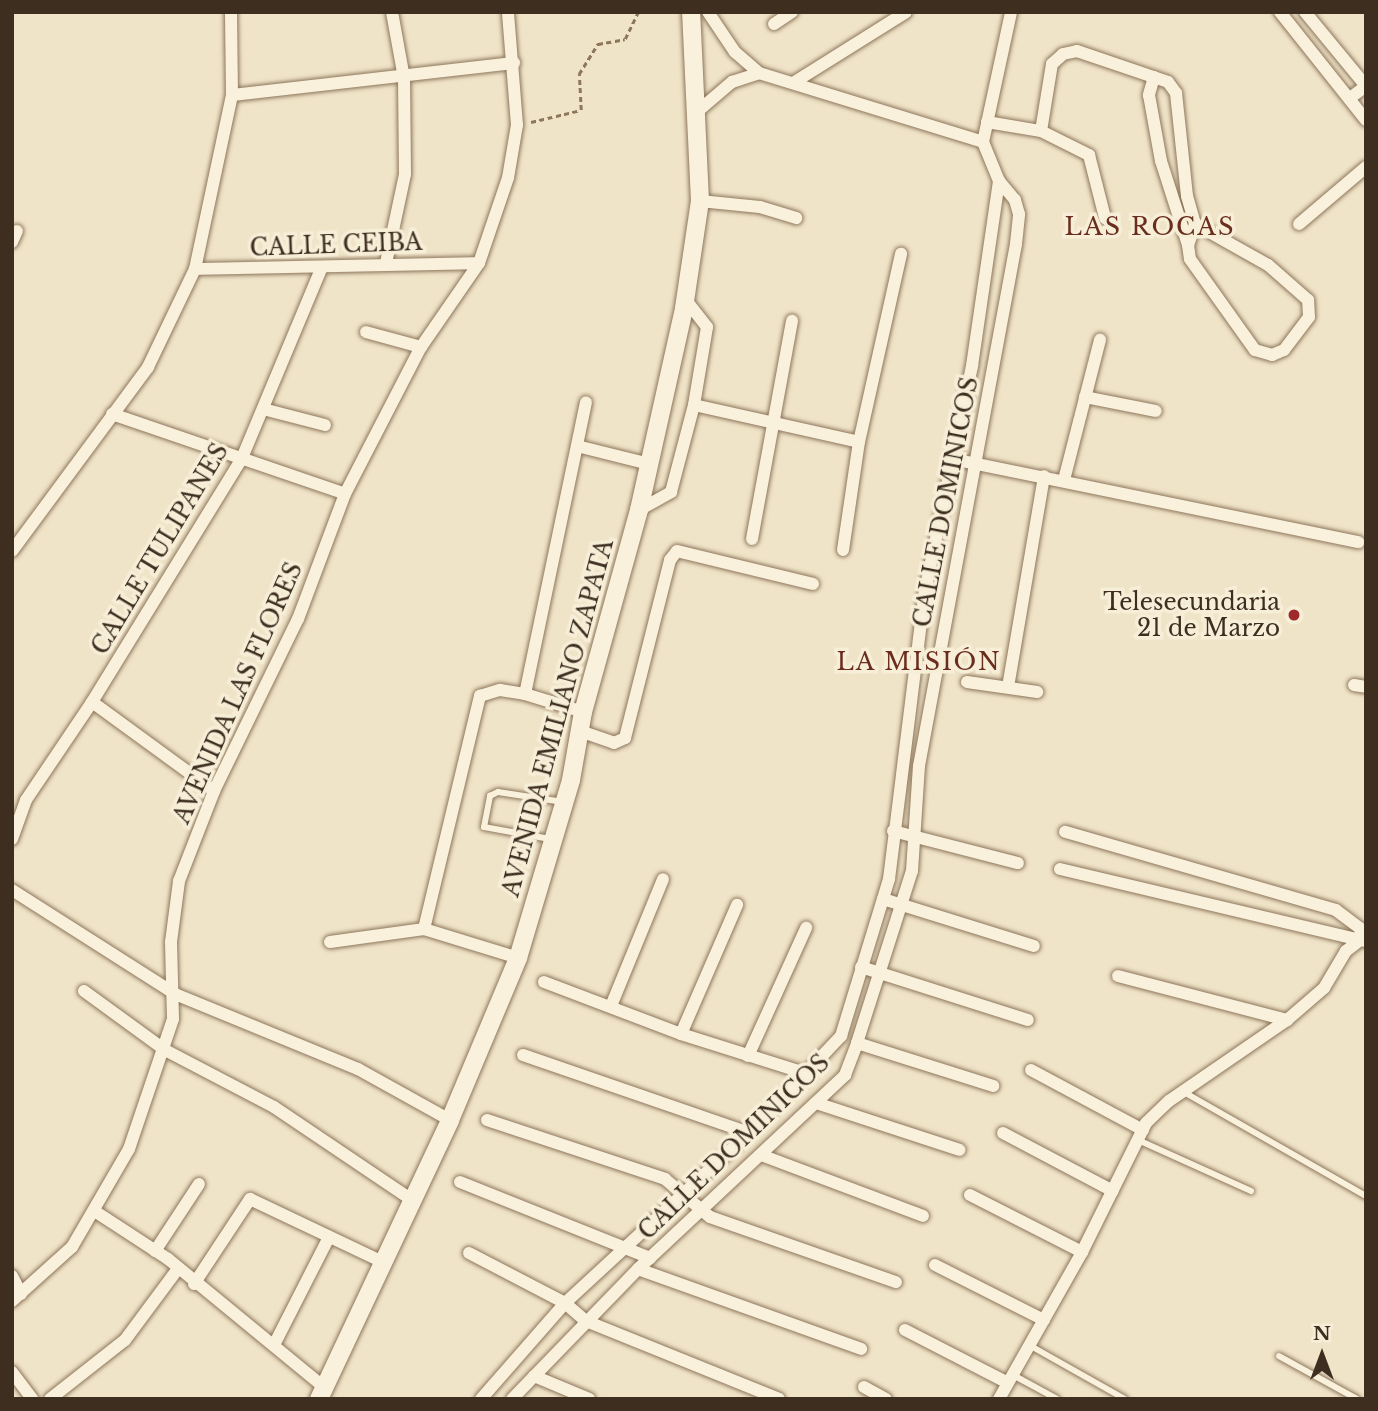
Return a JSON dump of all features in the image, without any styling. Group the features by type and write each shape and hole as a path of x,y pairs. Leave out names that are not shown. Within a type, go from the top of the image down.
{"main road":[{"name":"AVENIDA EMILIANO ZAPATA","path":"322,1394 450,1120 519,958 565,802 583,712 639,510 685,299 700,201 698,111 691,12"}],"street":[{"path":"12,551 148,367 195,269 232,95 231,12"},
{"path":"386,263 405,174 404,78 392,12"},
{"name":"AVENIDA LAS FLORES","path":"17,1297 72,1247 96,1212 129,1149 165,1050 175,993 172,942 175,899 214,791 298,619 345,494 421,346 479,263 508,178 517,125 508,12"},
{"path":"708,12 735,52 759,73 983,142 1011,12"},
{"path":"774,24 792,12"},
{"path":"876,29 879,12"},
{"path":"793,83 906,12"},
{"path":"1280,12 1366,120"},
{"path":"1305,12 1366,86 1350,98"},
{"path":"1041,131 1052,64 1063,54 1077,51 1168,82 1177,93 1187,196 1195,224 1188,245"},
{"path":"232,95 404,78 514,63"},
{"path":"698,111 732,82 759,73"},
{"path":"1154,77 1150,95 1161,161 1190,259 1255,350 1272,355 1284,349 1309,317 1308,300 1268,265 1195,224"},
{"path":"987,122 1041,131 1089,155 1105,218"},
{"name":"CALLE DOMINICOS","path":"512,1399 638,1269 845,1074 857,1044 912,871 919,766 1019,214 1015,200 999,181 983,142"},
{"path":"1299,223 1366,167"},
{"name":"CALLE DOMINICOS","path":"481,1399 565,1303 748,1133 808,1074 841,1036 883,899 914,673 972,366 999,181"},
{"path":"700,201 760,208 796,218"},
{"path":"843,550 859,442 901,254"},
{"name":"CALLE CEIBA","path":"195,269 321,269 386,263 479,263"},
{"name":"CALLE TULIPANES","path":"12,839 26,800 92,702 242,458 321,269"},
{"path":"639,510 671,492 694,405 707,327 685,299"},
{"path":"752,539 771,423 792,321"},
{"path":"366,332 421,346"},
{"path":"1064,480 1100,341"},
{"path":"1086,397 1156,411"},
{"path":"525,694 586,402"},
{"path":"694,405 859,442"},
{"path":"264,409 325,425"},
{"path":"113,414 345,494"},
{"path":"576,446 649,464"},
{"path":"953,459 1359,542"},
{"path":"1008,687 1044,476"},
{"path":"580,731 614,743 625,738 670,560 677,551 813,584"},
{"path":"914,673 935,675"},
{"path":"967,682 1037,692"},
{"path":"424,929 480,696 500,690 525,694 583,712"},
{"path":"92,702 214,791"},
{"path":"893,831 1018,863"},
{"path":"1065,832 1336,910 1361,929 1363,941"},
{"path":"1060,869 1363,941"},
{"path":"611,1006 663,879"},
{"path":"12,890 175,993 358,1069 450,1120"},
{"path":"883,899 1034,946"},
{"path":"681,1034 737,905"},
{"path":"748,1056 806,928"},
{"path":"330,942 424,929 519,958"},
{"path":"999,1399 1082,1252 1140,1135 1182,1091 1287,1020 1324,989 1346,951 1363,941"},
{"path":"861,967 1028,1020"},
{"path":"1118,976 1287,1020"},
{"path":"544,982 681,1034 808,1074"},
{"path":"84,991 165,1050 274,1107 412,1200"},
{"path":"857,1044 993,1086"},
{"path":"523,1055 748,1133"},
{"path":"1031,1070 1140,1135"},
{"path":"816,1103 960,1150"},
{"path":"487,1119 665,1179 684,1193 700,1211 897,1282"},
{"path":"1003,1133 1113,1191"},
{"path":"761,1155 923,1216"},
{"path":"460,1182 650,1258"},
{"path":"156,1251 199,1184"},
{"path":"970,1195 1082,1252"},
{"path":"194,1284 250,1199 328,1239 385,1263"},
{"path":"96,1212 156,1251 194,1284 274,1345 322,1394"},
{"path":"274,1345 328,1239"},
{"path":"469,1253 565,1303 586,1321 779,1399"},
{"path":"935,1265 1044,1320"},
{"path":"638,1269 861,1349"},
{"path":"50,1399 125,1340 177,1270"},
{"path":"12,1276 17,1297"},
{"path":"905,1330 1009,1378"},
{"path":"12,1372 32,1399"},
{"path":"534,1376 589,1399"},
{"path":"864,1387 886,1399"}],"lane":[{"path":"554,839 484,827 489,796 498,792 565,802"},
{"path":"1182,1091 1366,1196"},
{"path":"1140,1135 1251,1191"},
{"path":"1029,1345 1125,1399"},
{"path":"1279,1356 1357,1399"},
{"path":"1009,1378 1057,1399"}],"path":[{"path":"517,125 581,110 579,75 597,44 625,39 638,12"}],"place":[{"name":"Telesecundaria 21 de Marzo","path":"1294,615"}],"district":[{"name":"LAS ROCAS","path":"1150,227"},
{"name":"LA MISIÓN","path":"919,662"}]}
